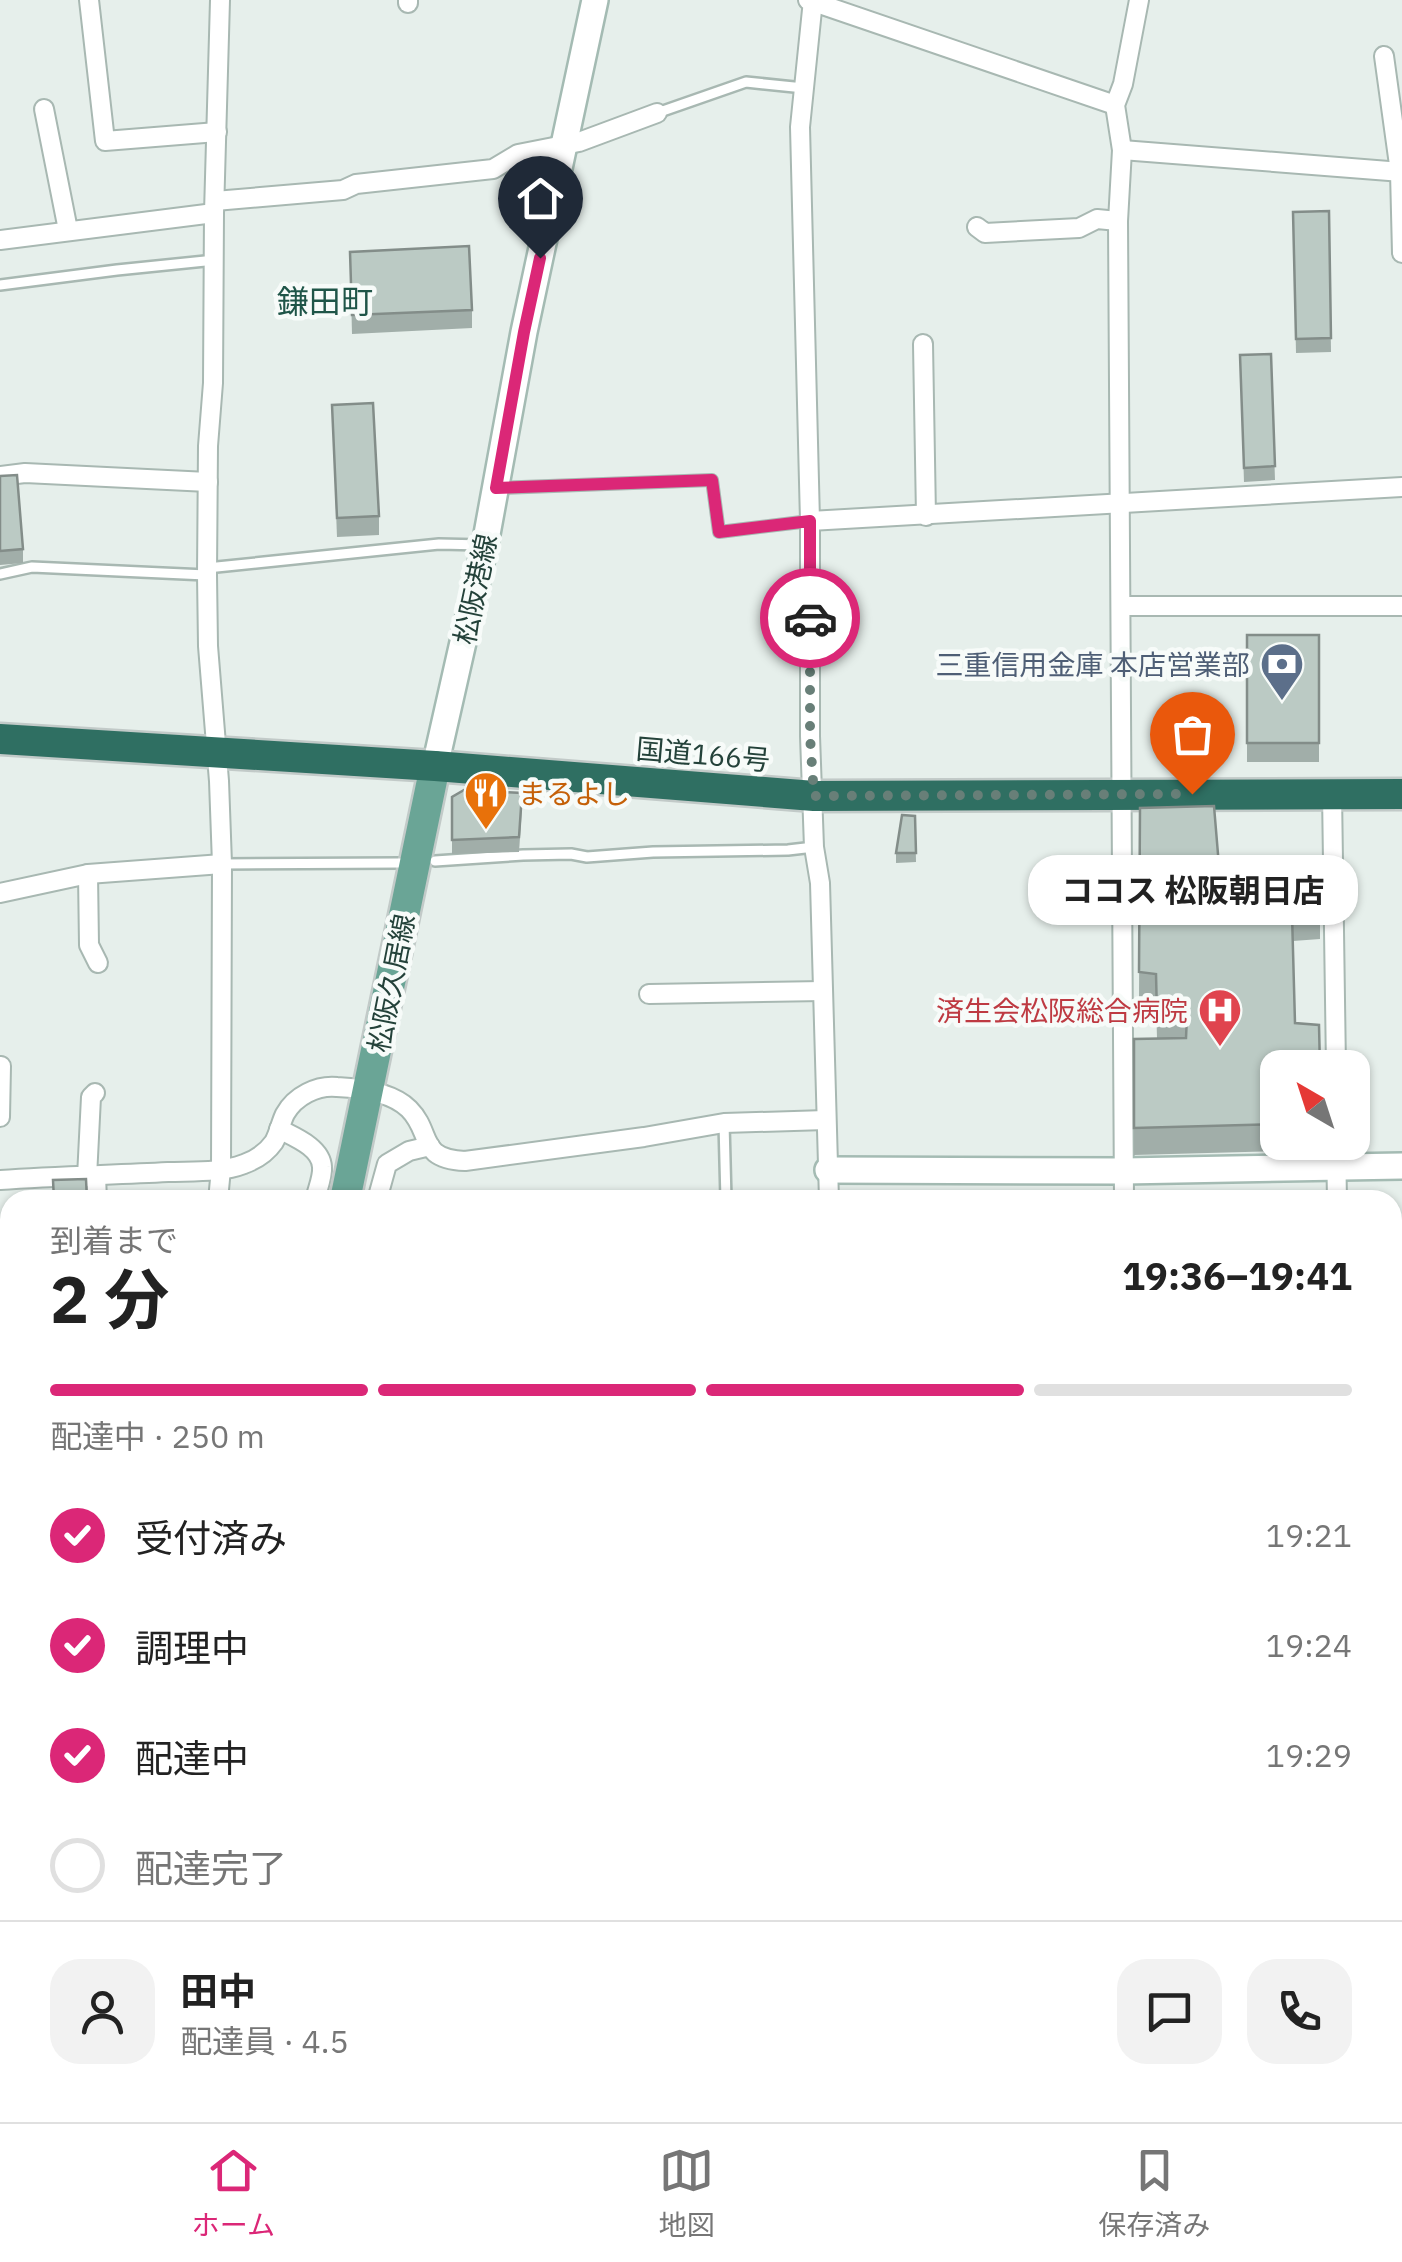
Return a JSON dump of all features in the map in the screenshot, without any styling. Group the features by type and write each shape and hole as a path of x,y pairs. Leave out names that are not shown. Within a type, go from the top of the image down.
{"highway":[{"name":"国道166号","path":"0,739 435,766 814,796 1402,794"}],"main road":[{"name":"松阪港線","path":"435,766 485,545 524,332 595,0"},
{"name":"松阪久居線","path":"347,1190 435,766"},
{"path":"828,1170 1124,1171 1262,1160"},
{"path":"1370,1160 1402,1166"}],"street":[{"path":"89,0 105,142 217,132"},
{"path":"219,1190 222,864 207,571 220,0"},
{"path":"1124,1190 1118,221 1122,150 1115,106 1139,0"},
{"path":"829,1190 820,883 814,847 810,736 810,521 800,128 811,1 1115,106"},
{"path":"1384,56 1401,172 1402,253"},
{"path":"44,109 68,230"},
{"path":"0,240 343,190 356,184 493,169 518,154 566,145 657,113"},
{"path":"1122,150 1401,172"},
{"path":"978,226 985,234 1079,228 1097,219 1118,221"},
{"path":"923,344 926,516"},
{"path":"0,476 25,473 208,482"},
{"path":"810,521 1402,487"},
{"path":"1122,606 1402,606"},
{"path":"1332,793 1336,1050"},
{"path":"0,893 88,874 222,864"},
{"path":"88,874 89,945 98,963"},
{"path":"650,994 823,991"},
{"path":"0,1116 1,1066"},
{"path":"2,1174 91,1176 237,1166 256,1158 272,1144 290,1106 311,1091 338,1086 369,1091 409,1109 430,1146 448,1160 644,1138 724,1123 826,1120"},
{"path":"94,1190 91,1097 95,1093"},
{"path":"280,1129 306,1144 320,1160 317,1190"},
{"path":"380,1190 387,1164 409,1151 430,1146"},
{"path":"1336,1190 1337,1160"}],"lane":[{"path":"657,113 746,82 804,88"},
{"path":"0,284 215,260"},
{"path":"496,488 712,480 719,532 810,521"},
{"path":"0,574 32,567 207,571 439,544 485,545"},
{"path":"435,862 522,855 814,847"},
{"path":"222,864 400,863"},
{"path":"724,1123 726,1190"}],"building":[{"path":"1329,211 1331,338 1296,339 1293,212"},
{"path":"469,246 472,310 352,315 350,252"},
{"path":"1271,354 1275,466 1244,468 1240,355"},
{"path":"373,403 379,516 337,518 332,405"},
{"path":"17,475 23,549 0,551 0,476"},
{"path":"1247,635 1319,635 1319,743 1247,743"},
{"name":"まるよし","path":"464,790 522,793 519,837 452,840 452,797"},
{"path":"1214,806 1219,866 1316,868 1320,912 1292,914 1295,1023 1319,1025 1320,1050 1260,1050 1260,1124 1134,1128 1134,1039 1186,1038 1187,1015 1157,1014 1156,974 1139,972 1140,808"},
{"path":"902,815 915,816 916,853 896,853"},
{"path":"86,1179 87,1190 54,1190 53,1180"}],"way so far":[{"path":"810,618 814,796 1192,794"}],"place":[{"name":"三重信用金庫 本店営業部","path":"1282,702"},
{"name":"ココス 松阪朝日店","path":"1192,794"},
{"name":"まるよし","path":"486,831"},
{"name":"済生会松阪総合病院","path":"1220,1048"}],"district":[{"name":"鎌田町","path":"325,301"}],"route":[{"path":"540,258 496,488 712,480 719,532 810,521 810,618"}]}
